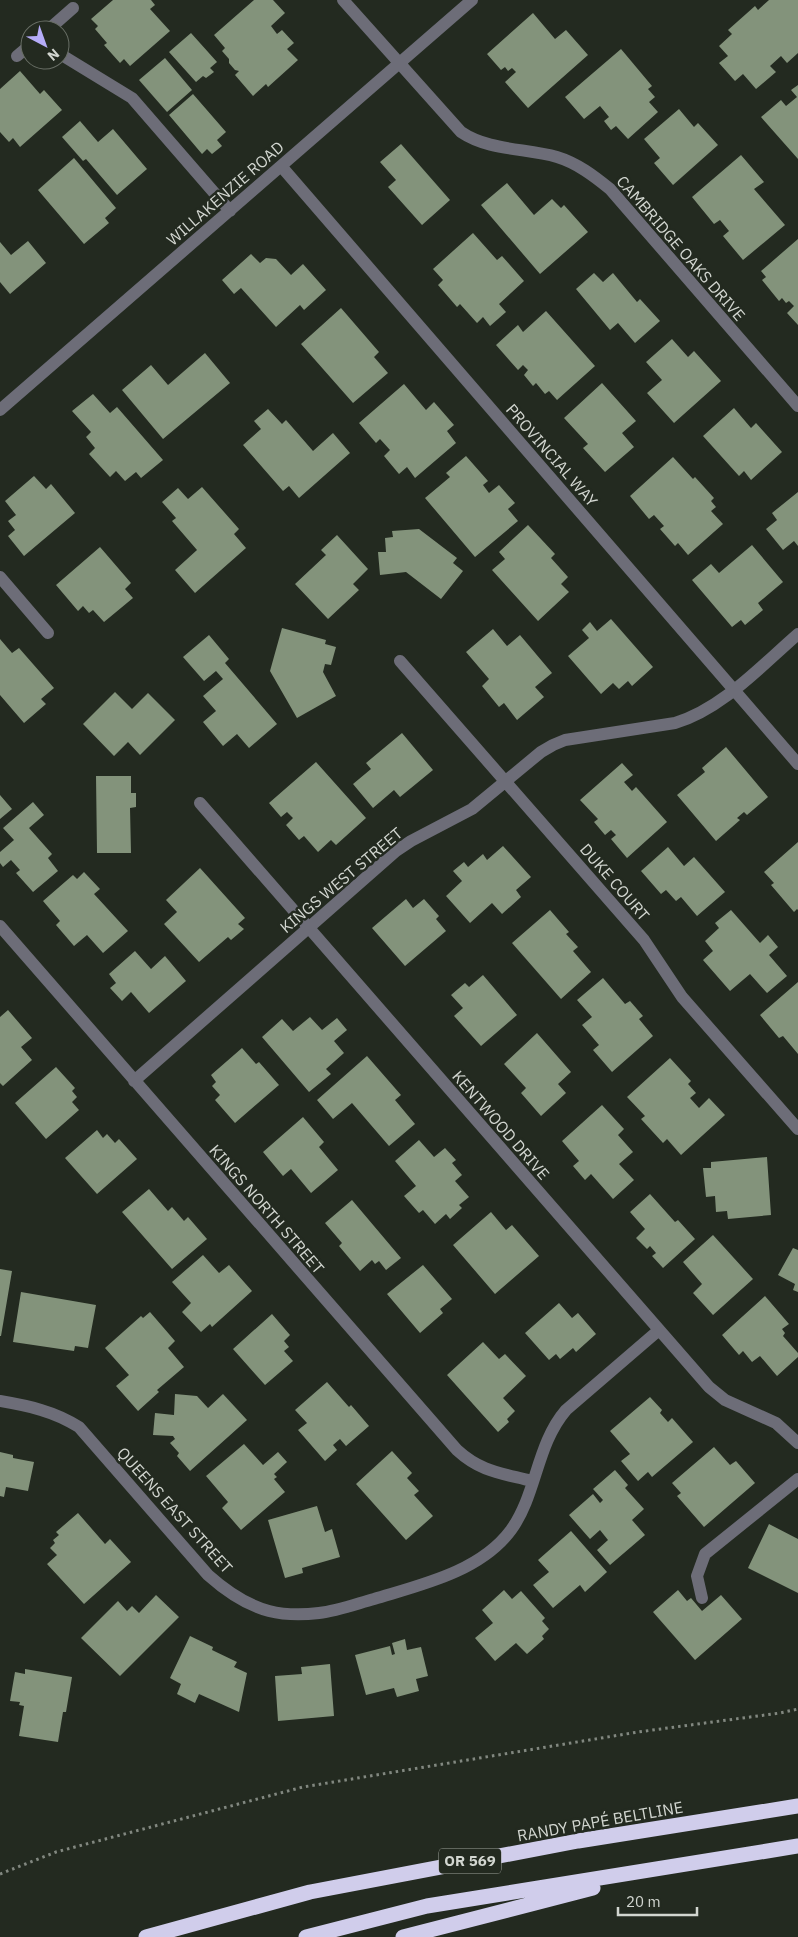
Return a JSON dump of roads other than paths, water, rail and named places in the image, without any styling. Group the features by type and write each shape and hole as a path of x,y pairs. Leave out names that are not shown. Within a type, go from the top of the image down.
{"highway":[{"name":"RANDY PAPÉ BELTLINE","path":"146,1937 310,1892 578,1841 798,1806"},
{"name":"OR 569","path":"306,1937 427,1906 798,1846"},
{"path":"403,1937 684,1864"}],"street":[{"name":"CAMBRIDGE OAKS DRIVE","path":"343,0 461,132 482,143 558,158 584,169 604,185 798,406"},
{"name":"WILLAKENZIE ROAD","path":"0,410 472,0"},
{"path":"60,20 74,8"},
{"path":"70,60 132,98 230,211"},
{"name":"PROVINCIAL WAY","path":"281,166 798,764"},
{"path":"0,577 48,633"},
{"name":"KINGS WEST STREET","path":"134,1081 404,845 464,814 541,752 565,740 675,723 688,719 711,707 734,690 798,634"},
{"name":"DUKE COURT","path":"400,662 644,940 682,997 798,1129"},
{"name":"KENTWOOD DRIVE","path":"200,803 659,1330 717,1394 776,1423 798,1442"},
{"name":"KINGS NORTH STREET","path":"0,926 457,1450 475,1465 484,1469 532,1481"},
{"name":"QUEENS EAST STREET","path":"0,1401 53,1412 79,1427 208,1574 232,1595 270,1611 305,1614 335,1610 404,1590 468,1566 496,1546 511,1530 525,1504 552,1428 562,1415 659,1330"},
{"path":"702,1598 697,1576 705,1554 798,1479"}]}
